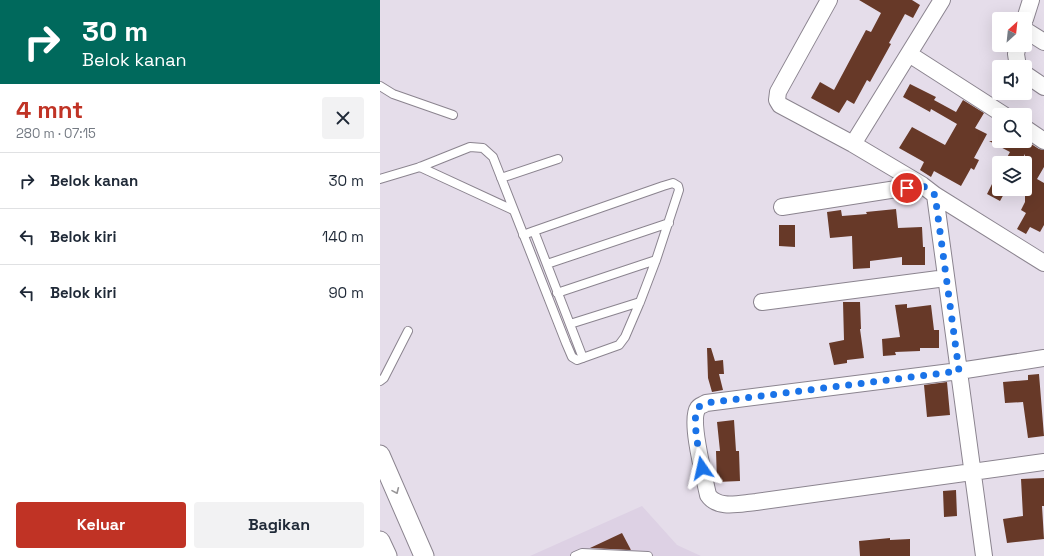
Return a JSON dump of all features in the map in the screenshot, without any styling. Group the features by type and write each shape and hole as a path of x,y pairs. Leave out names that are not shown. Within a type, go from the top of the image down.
{"street":[{"path":"829,0 778,92 777,100 780,105 853,144 922,185 935,195 1044,263"},
{"path":"853,144 942,0"},
{"path":"1027,12 1031,0"},
{"path":"1032,34 1044,42"},
{"path":"909,54 993,108"},
{"path":"1032,79 1044,87"},
{"path":"1032,133 1044,141"},
{"path":"782,207 922,185"},
{"path":"935,195 984,556"},
{"path":"762,302 946,278"},
{"path":"1044,358 959,371 706,403 698,407 695,426 699,454 708,495 715,503 724,504 756,502 1044,462"},
{"path":"380,455 424,556"},
{"path":"380,541 387,556"}],"lane":[{"path":"380,86 393,94 453,115"},
{"path":"380,180 420,167 470,147 483,148 494,157 513,210 523,235 572,357 577,360 619,345 625,337 656,260 679,190 678,186 673,184 523,235"},
{"path":"501,178 558,159"},
{"path":"420,167 513,210"},
{"path":"547,264 669,222"},
{"path":"534,231 583,358"},
{"path":"557,293 656,260"},
{"path":"570,324 640,302"},
{"path":"380,381 384,378 408,331"},
{"path":"575,556 582,553 648,556"}],"shaded area":[{"path":"642,506 677,545 701,556 530,556"}],"building":[{"path":"859,0 912,0 920,5 913,18 905,14 889,43 891,44 870,82 867,80 854,104 847,100 839,113 811,98 820,82 834,90 866,30 871,32 881,13"},
{"path":"910,84 936,97 934,100 956,112 963,100 984,113 975,128 987,134 974,158 979,160 974,170 971,168 961,186 934,171 931,177 920,170 924,162 899,148 912,127 945,145 957,124 931,109 930,112 903,97"},
{"path":"1032,144 1044,150 1044,167 1037,179 1044,183 1044,225 1040,232 1030,227 1026,234 1017,229 1026,213 1021,210 1025,202 1025,196 1032,196 1032,156 1025,156 1025,154 1024,156 1008,156 1010,152 1002,148 1032,148"},
{"path":"992,184 992,196 1003,196 1000,201 987,194"},
{"path":"896,209 898,228 922,227 923,247 925,247 925,265 902,265 902,257 870,261 870,268 853,269 852,236 830,238 827,212 841,210 842,216 867,214 866,212"},
{"path":"779,225 795,225 795,247 779,246"},
{"path":"843,302 860,302 860,329 864,358 847,360 847,363 834,365 829,343 844,340"},
{"path":"907,304 907,308 931,305 934,330 939,330 939,348 920,348 920,351 895,352 896,355 883,356 882,339 900,337 895,305"},
{"path":"707,348 711,348 715,361 723,360 724,374 719,374 723,390 712,392 708,378"},
{"path":"1039,374 1044,436 1028,438 1023,402 1005,403 1003,382 1028,380 1028,375"},
{"path":"947,382 950,415 927,417 924,385"},
{"path":"734,420 736,451 739,451 740,481 717,482 716,451 720,451 717,422"},
{"path":"1044,478 1044,506 1042,506 1044,539 1007,543 1003,519 1023,516 1021,479"},
{"path":"956,490 957,516 944,517 943,491"},
{"path":"622,533 631,550 590,548"},
{"path":"890,538 890,540 910,539 910,556 860,556 859,541"}],"route":[{"path":"702,468 695,426 698,407 706,403 959,371 935,195 922,185 907,188"}]}
